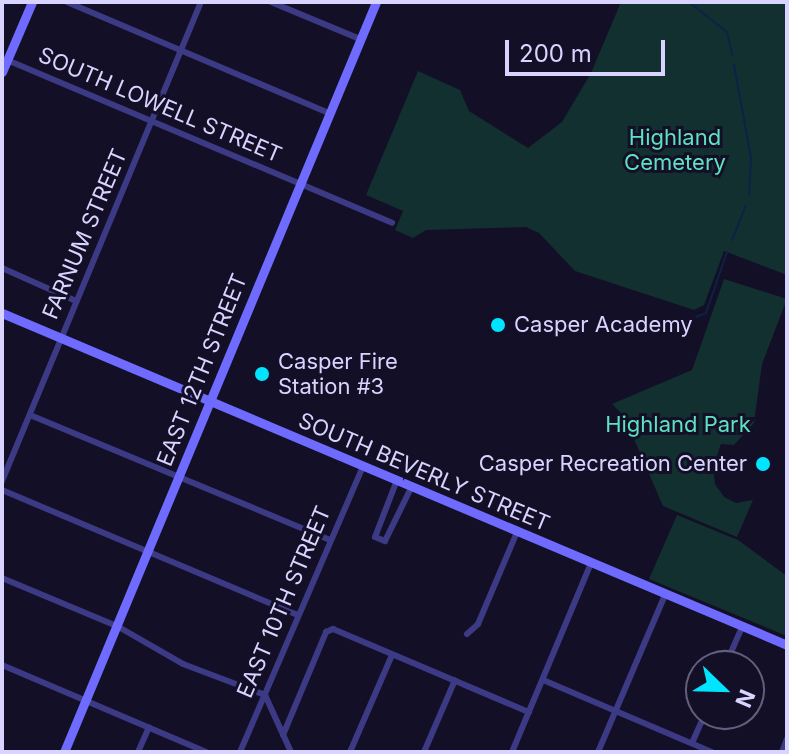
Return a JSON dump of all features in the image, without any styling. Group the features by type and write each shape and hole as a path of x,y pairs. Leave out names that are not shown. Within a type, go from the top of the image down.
{"main road":[{"path":"2,72 32,2"},
{"name":"EAST 12TH STREET","path":"64,752 180,477 239,325 376,2"},
{"name":"SOUTH BEVERLY STREET","path":"2,313 787,645"}],"street":[{"path":"67,2 329,113"},
{"name":"FARNUM STREET","path":"2,481 201,2"},
{"path":"271,2 360,39"},
{"name":"SOUTH LOWELL STREET","path":"7,60 392,223"},
{"path":"2,268 76,301"},
{"path":"30,415 330,540"},
{"name":"EAST 10TH STREET","path":"240,752 363,466"},
{"path":"397,480 375,537 385,541 412,486"},
{"path":"2,490 298,615"},
{"path":"467,634 478,624 517,532"},
{"path":"512,752 591,563"},
{"path":"2,578 117,626 183,664 265,695 291,752"},
{"path":"598,752 665,595"},
{"path":"732,650 742,627"},
{"path":"282,736 326,632 333,629 529,712"},
{"path":"350,752 392,655"},
{"path":"2,665 206,752"},
{"path":"424,752 455,680"},
{"path":"543,680 712,752"},
{"path":"138,752 149,727"},
{"path":"692,743 698,730"},
{"path":"782,752 787,739"}],"green space":[{"name":"Highland Cemetery","path":"621,2 787,2 787,275 724,251 704,305 694,310 575,271 539,233 526,227 426,230 413,238 395,230 403,211 366,195 418,71 460,90 469,111 528,148 562,122 591,73"},
{"name":"Highland Park","path":"724,279 787,299 762,364 754,423 734,445 721,444 713,467 715,484 724,497 736,503 753,500 737,537 663,506 624,416 612,404 692,370"},
{"path":"677,515 738,540 787,576 787,636 649,579"}],"waterway":[{"path":"689,2 727,32 732,54"},
{"path":"734,65 751,158 749,194"},
{"path":"732,240 746,206"},
{"path":"637,331 663,330 706,313 727,252"}],"place":[{"name":"Casper Academy","path":"498,325"},
{"name":"Casper Fire Station #3","path":"262,374"},
{"name":"Casper Recreation Center","path":"763,464"}]}
